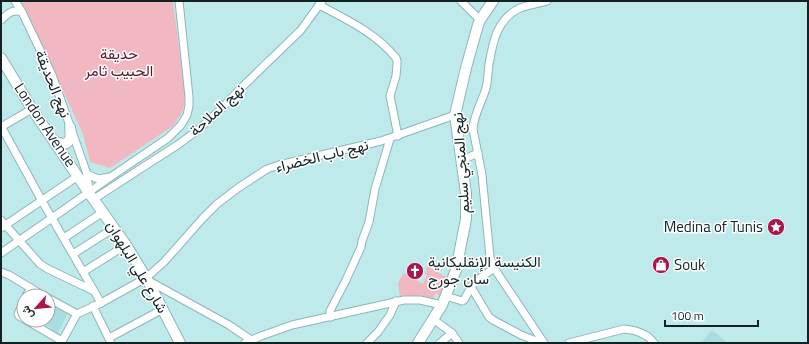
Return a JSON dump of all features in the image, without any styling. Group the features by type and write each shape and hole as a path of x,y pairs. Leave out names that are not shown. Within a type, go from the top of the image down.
{"main road":[{"name":"نهج المنجي سليم","path":"418,343 444,300 456,270 466,219 466,193 455,115 478,25 493,1"},
{"name":"London Avenue","path":"1,58 32,109 55,142 83,175 92,196"},
{"path":"55,142 61,144 67,143 71,135 70,127"},
{"name":"شارع علي البلهوان","path":"92,196 126,245 147,280 163,309 178,342"}],"street":[{"name":"نهج الحديقة","path":"15,1 22,12 52,75 70,127 83,175"},
{"path":"1,252 52,218 92,196 112,176 168,138 181,125 187,115 189,97 179,1"},
{"path":"460,1 480,20"},
{"path":"543,343 494,268 490,257 482,175 473,123 486,88 492,47 498,29 503,21 515,11 547,1"},
{"path":"321,3 364,30 396,58 396,76 390,96 398,136"},
{"name":"نهج الملاحة","path":"92,196 179,144 199,129 301,30 321,3"},
{"path":"1,20 10,12 17,10 22,12"},
{"path":"32,109 1,127 101,302"},
{"name":"نهج باب الخضراء","path":"77,314 147,280 217,204 267,169 390,139 455,115"},
{"path":"331,316 330,311 361,247 370,222 374,190 390,139"},
{"path":"462,160 478,154"},
{"path":"94,291 44,266 3,224 83,175 98,178 112,176"},
{"path":"64,238 103,212"},
{"path":"73,254 114,228"},
{"path":"83,272 126,245"},
{"path":"147,280 229,325 248,341 260,339 292,325 396,301 462,301 466,298 471,287 479,278 494,268"},
{"path":"1,272 9,274 31,288"},
{"path":"471,287 486,312 494,320 521,335 543,343"},
{"path":"367,343 378,332 390,315 396,301"},
{"path":"39,328 61,342 77,314 56,302"},
{"path":"93,306 110,341 163,309"},
{"path":"433,319 452,333 459,343"},
{"path":"569,343 624,329 640,332 651,339 654,343"},
{"path":"440,343 452,333"}],"shaded area":[{"path":"56,305 68,313 57,335 51,328 56,328"},
{"path":"712,330 728,343 701,343"}],"green space":[{"name":"حديقة الحبيب ثامر","path":"20,1 173,1 185,95 184,107 173,126 110,168 90,162 83,134"},
{"path":"427,266 451,280 443,298 436,293 431,301 400,298 398,283 404,273 423,284 427,275 425,274"}],"place":[{"name":"Medina of Tunis","path":"776,227"},
{"name":"Souk","path":"661,265"},
{"name":"الكنيسة الإنقليكانية سان جورج","path":"415,271"}]}
